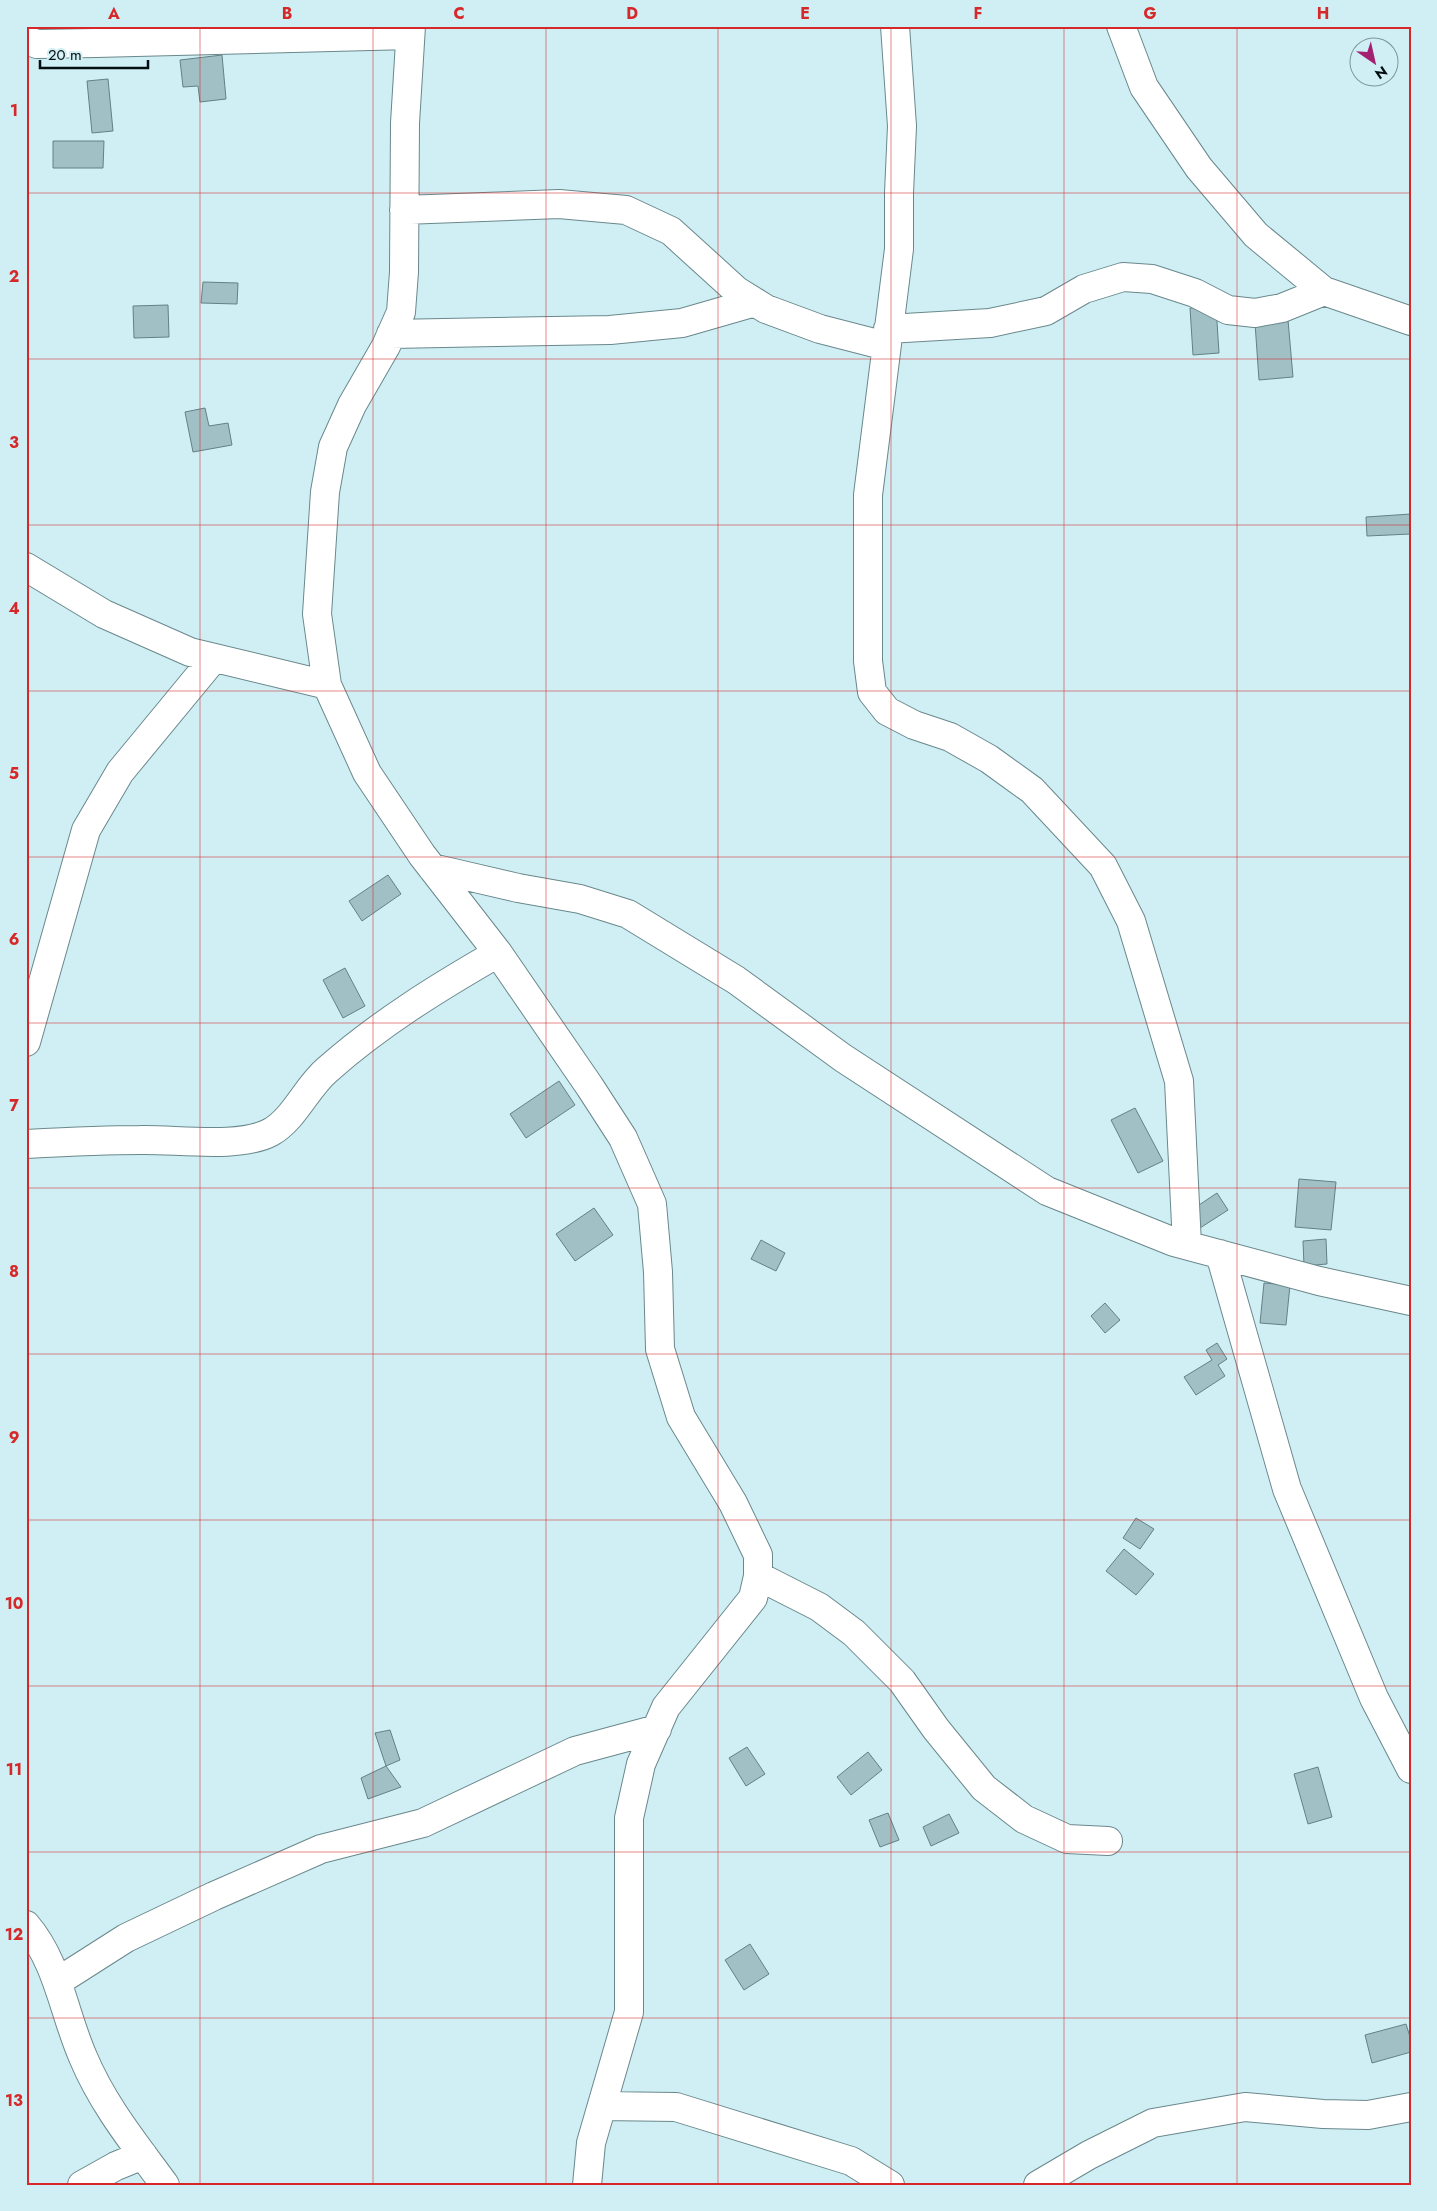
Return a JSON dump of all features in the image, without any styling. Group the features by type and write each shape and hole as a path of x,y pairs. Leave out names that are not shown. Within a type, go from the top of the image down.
{"street":[{"path":"895,26 902,126 899,249 868,494 868,661 872,692 887,711 914,725 950,737 989,759 1032,790 1103,866 1130,921 1179,1081 1187,1245"},
{"path":"1121,26 1144,87 1199,168 1256,235 1324,291 1411,321"},
{"path":"26,40 37,44 47,44 233,33 410,30 405,123 404,272 400,312 391,334 352,405 334,447 325,492 317,614 327,685 367,773 432,868 498,953 623,1138 652,1204 658,1272 660,1348 681,1417 733,1503 750,1534 758,1555 758,1576 753,1598 666,1707 641,1764 629,1818 629,2012 591,2144 587,2185"},
{"path":"404,210 559,204 626,210 671,231 737,291 766,309 820,329 887,338 990,323 1046,311 1084,289 1123,277 1152,279 1195,293 1228,310 1255,313 1282,308 1324,291"},
{"path":"391,334 610,330 682,323 755,302"},
{"path":"26,567 104,614 190,652 327,685"},
{"path":"26,1042 86,830 120,772 214,658"},
{"path":"432,868 518,888 580,898 628,914 736,980 843,1058 1047,1191 1187,1245 1319,1281 1411,1301"},
{"path":"26,1144 141,1140 246,1140 272,1132 292,1112 324,1072 381,1025 449,981 498,953"},
{"path":"1220,1254 1287,1489 1374,1698 1411,1769"},
{"path":"758,1576 819,1607 854,1633 902,1681 936,1729 984,1788 1024,1819 1067,1839 1108,1841"},
{"path":"57,1982 126,1938 214,1896 321,1849 423,1823 575,1751 657,1729"},
{"path":"26,1925 36,1937 57,1982 84,2060 107,2106 165,2185"},
{"path":"602,2106 676,2107 851,2161 890,2185"},
{"path":"1038,2185 1089,2155 1153,2123 1245,2107 1323,2114 1368,2114 1411,2107"},
{"path":"82,2185 116,2166 143,2155"}],"building":[{"path":"222,55 226,99 200,102 198,86 183,87 180,60"},
{"path":"108,79 113,131 92,133 87,81"},
{"path":"53,141 104,141 103,168 53,168"},
{"path":"203,282 238,283 237,304 201,303"},
{"path":"168,305 169,337 134,338 133,306"},
{"path":"1216,306 1219,353 1193,355 1190,308"},
{"path":"1288,320 1293,377 1259,380 1255,323"},
{"path":"205,408 209,426 228,423 232,445 193,452 185,412"},
{"path":"1411,514 1411,534 1367,536 1366,517"},
{"path":"388,875 401,894 362,921 349,901"},
{"path":"345,968 365,1006 343,1018 323,980"},
{"path":"559,1081 575,1105 526,1138 510,1114"},
{"path":"1135,1108 1163,1161 1138,1173 1111,1120"},
{"path":"1299,1179 1336,1182 1331,1230 1295,1227"},
{"path":"1217,1193 1228,1210 1200,1228 1190,1211"},
{"path":"594,1208 613,1235 575,1261 556,1234"},
{"path":"1326,1239 1327,1264 1304,1266 1303,1241"},
{"path":"761,1240 785,1253 776,1271 751,1259"},
{"path":"1264,1283 1290,1285 1286,1325 1260,1323"},
{"path":"1105,1303 1120,1320 1105,1333 1091,1316"},
{"path":"1217,1343 1227,1359 1218,1365 1225,1376 1196,1395 1184,1377 1212,1360 1206,1350"},
{"path":"1136,1518 1154,1529 1140,1549 1123,1538"},
{"path":"1124,1549 1154,1574 1136,1595 1106,1571"},
{"path":"390,1730 400,1760 386,1766 375,1733"},
{"path":"747,1747 765,1774 746,1786 729,1758"},
{"path":"868,1752 882,1770 851,1795 837,1777"},
{"path":"386,1766 401,1787 368,1799 361,1778"},
{"path":"1318,1767 1332,1817 1308,1824 1294,1774"},
{"path":"888,1813 899,1840 880,1847 869,1820"},
{"path":"949,1814 959,1833 931,1846 923,1827"},
{"path":"750,1944 769,1974 744,1990 725,1960"},
{"path":"1406,2024 1411,2040 1411,2052 1372,2063 1365,2035"}]}
